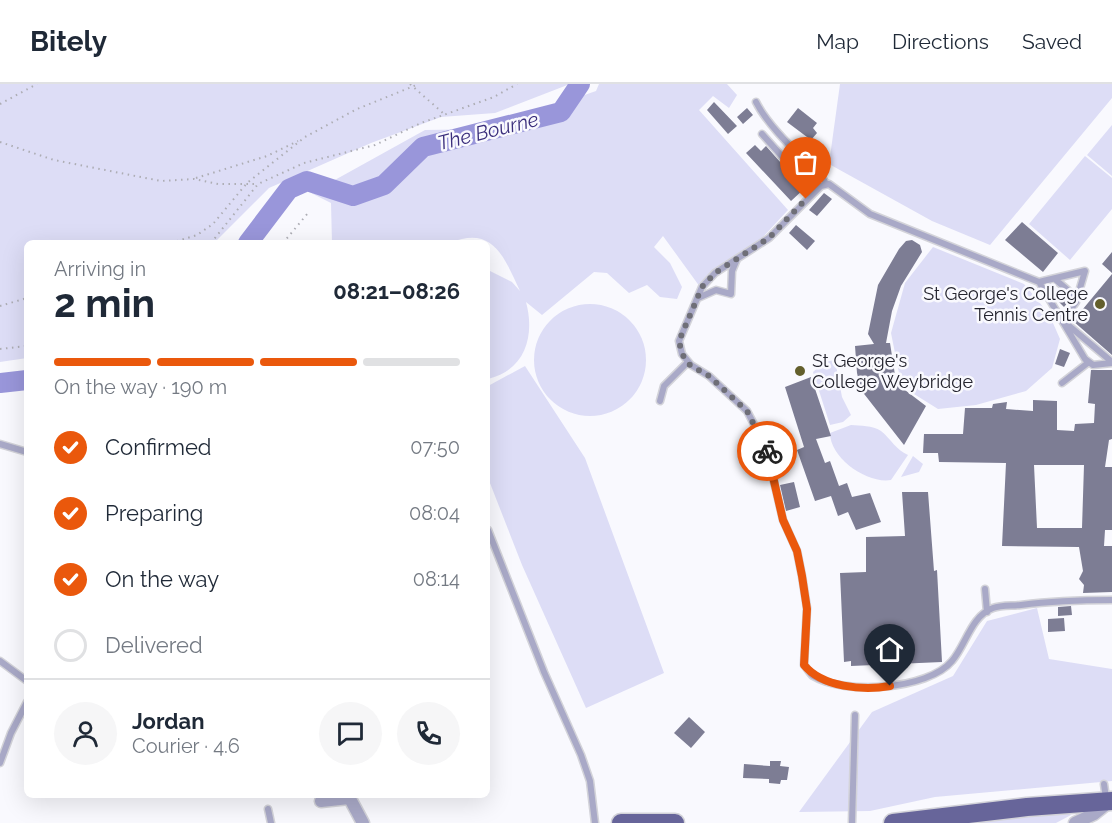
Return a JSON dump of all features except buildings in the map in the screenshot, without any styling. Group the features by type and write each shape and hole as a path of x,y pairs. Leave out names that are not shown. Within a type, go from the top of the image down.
{"main road":[{"path":"893,823 1108,797"},
{"path":"621,823 675,823"}],"street":[{"path":"1076,823 1089,818 1108,797"},
{"path":"321,801 338,798"},
{"path":"350,798 363,823"}],"lane":[{"path":"756,102 765,116 803,159 824,178 826,184"},
{"path":"762,134 814,192"},
{"path":"826,184 814,192 769,238 715,273 702,287 679,341 682,354 688,362 709,376 747,411 766,447 783,520 797,551 800,568 807,609 804,665 813,676 848,686 877,688 918,681 937,673 951,662 976,621 993,608 1055,600 1112,600"},
{"path":"826,184 870,214 1039,282 1085,271 1077,298 1064,322"},
{"path":"697,299 716,290 730,294 732,272 737,259"},
{"path":"1055,280 1077,298"},
{"path":"1039,282 1085,359 1093,365 1112,362"},
{"path":"1064,322 1112,362"},
{"path":"660,401 664,386 688,362"},
{"path":"1062,383 1089,362"},
{"path":"0,444 24,451"},
{"path":"490,535 544,672 581,755 590,781 595,823"},
{"path":"985,589 987,612"},
{"path":"0,661 24,679"},
{"path":"0,763 11,733 24,708"},
{"path":"852,823 855,715"},
{"path":"268,809 272,823"}],"path":[{"path":"0,104 37,84"},
{"path":"410,84 445,115"},
{"path":"0,142 54,160 161,181 194,179 267,156 357,109 419,84"},
{"path":"213,240 258,184 304,163 375,145 421,123 494,97 517,84"},
{"path":"181,240 197,235 213,224 247,183 306,137"},
{"path":"194,179 218,184 258,184"},
{"path":"286,240 308,213"},
{"path":"0,306 24,299"},
{"path":"0,349 24,346"}],"shaded area":[{"path":"0,84 570,84 495,113 441,117 371,143 269,188 217,240 24,240 24,358 0,362"},
{"path":"599,84 727,84 737,95 729,108 713,96 699,110 788,210 761,239 705,279 700,287 663,236 654,247 670,263 682,287 677,299 660,297 647,285 629,293 607,273 594,272 542,315 526,302 529,327 525,350 511,368 490,378 490,271 512,282 520,291 502,256 490,244 490,240 465,238 459,240 332,240 331,203 305,190 333,181 425,130 487,129 596,91"},
{"path":"840,84 1112,84 1112,98 990,245 932,221 829,164"},
{"path":"1112,125 1112,176 1087,155"},
{"path":"1085,156 1112,178 1112,209 1070,260 1029,224"},
{"path":"933,247 1024,284 1049,314 1060,339 1052,368 1026,391 976,405 938,409 914,394 899,373 891,333 905,283"},
{"path":"590,304 611,309 629,321 641,339 646,360 641,381 629,399 611,411 590,416 569,411 551,399 539,381 534,360 539,339 551,321 569,309"},
{"path":"835,360 842,397 851,415 843,422 830,425 813,372 824,362"},
{"path":"525,366 585,458 664,673 586,708 522,565 490,483 490,385"},
{"path":"851,425 878,429 908,455 891,480 871,478 861,473 843,460 836,451 830,433"},
{"path":"913,456 923,464 919,472 901,477"},
{"path":"1037,608 1049,659 1112,669 1112,781 935,797 870,811 799,812 872,712 953,676 987,621"},
{"path":"1063,807 1071,815 1056,823 919,823"}],"waterway":[{"name":"The Bourne","path":"250,240 289,189 307,181 353,196 384,185 423,147 561,112 580,84"},
{"name":"The Bourne","path":"0,383 24,380"}],"way so far":[{"path":"767,451 747,411 709,376 690,365 682,354 679,341 702,287 715,273 769,238 806,199"}],"place":[{"name":"St George's College Tennis Centre","path":"1100,304"},
{"name":"St George's College Weybridge","path":"800,371"}],"route":[{"path":"767,451 783,520 797,551 802,576 807,609 804,665 813,676 848,686 877,688 890,686"}]}
